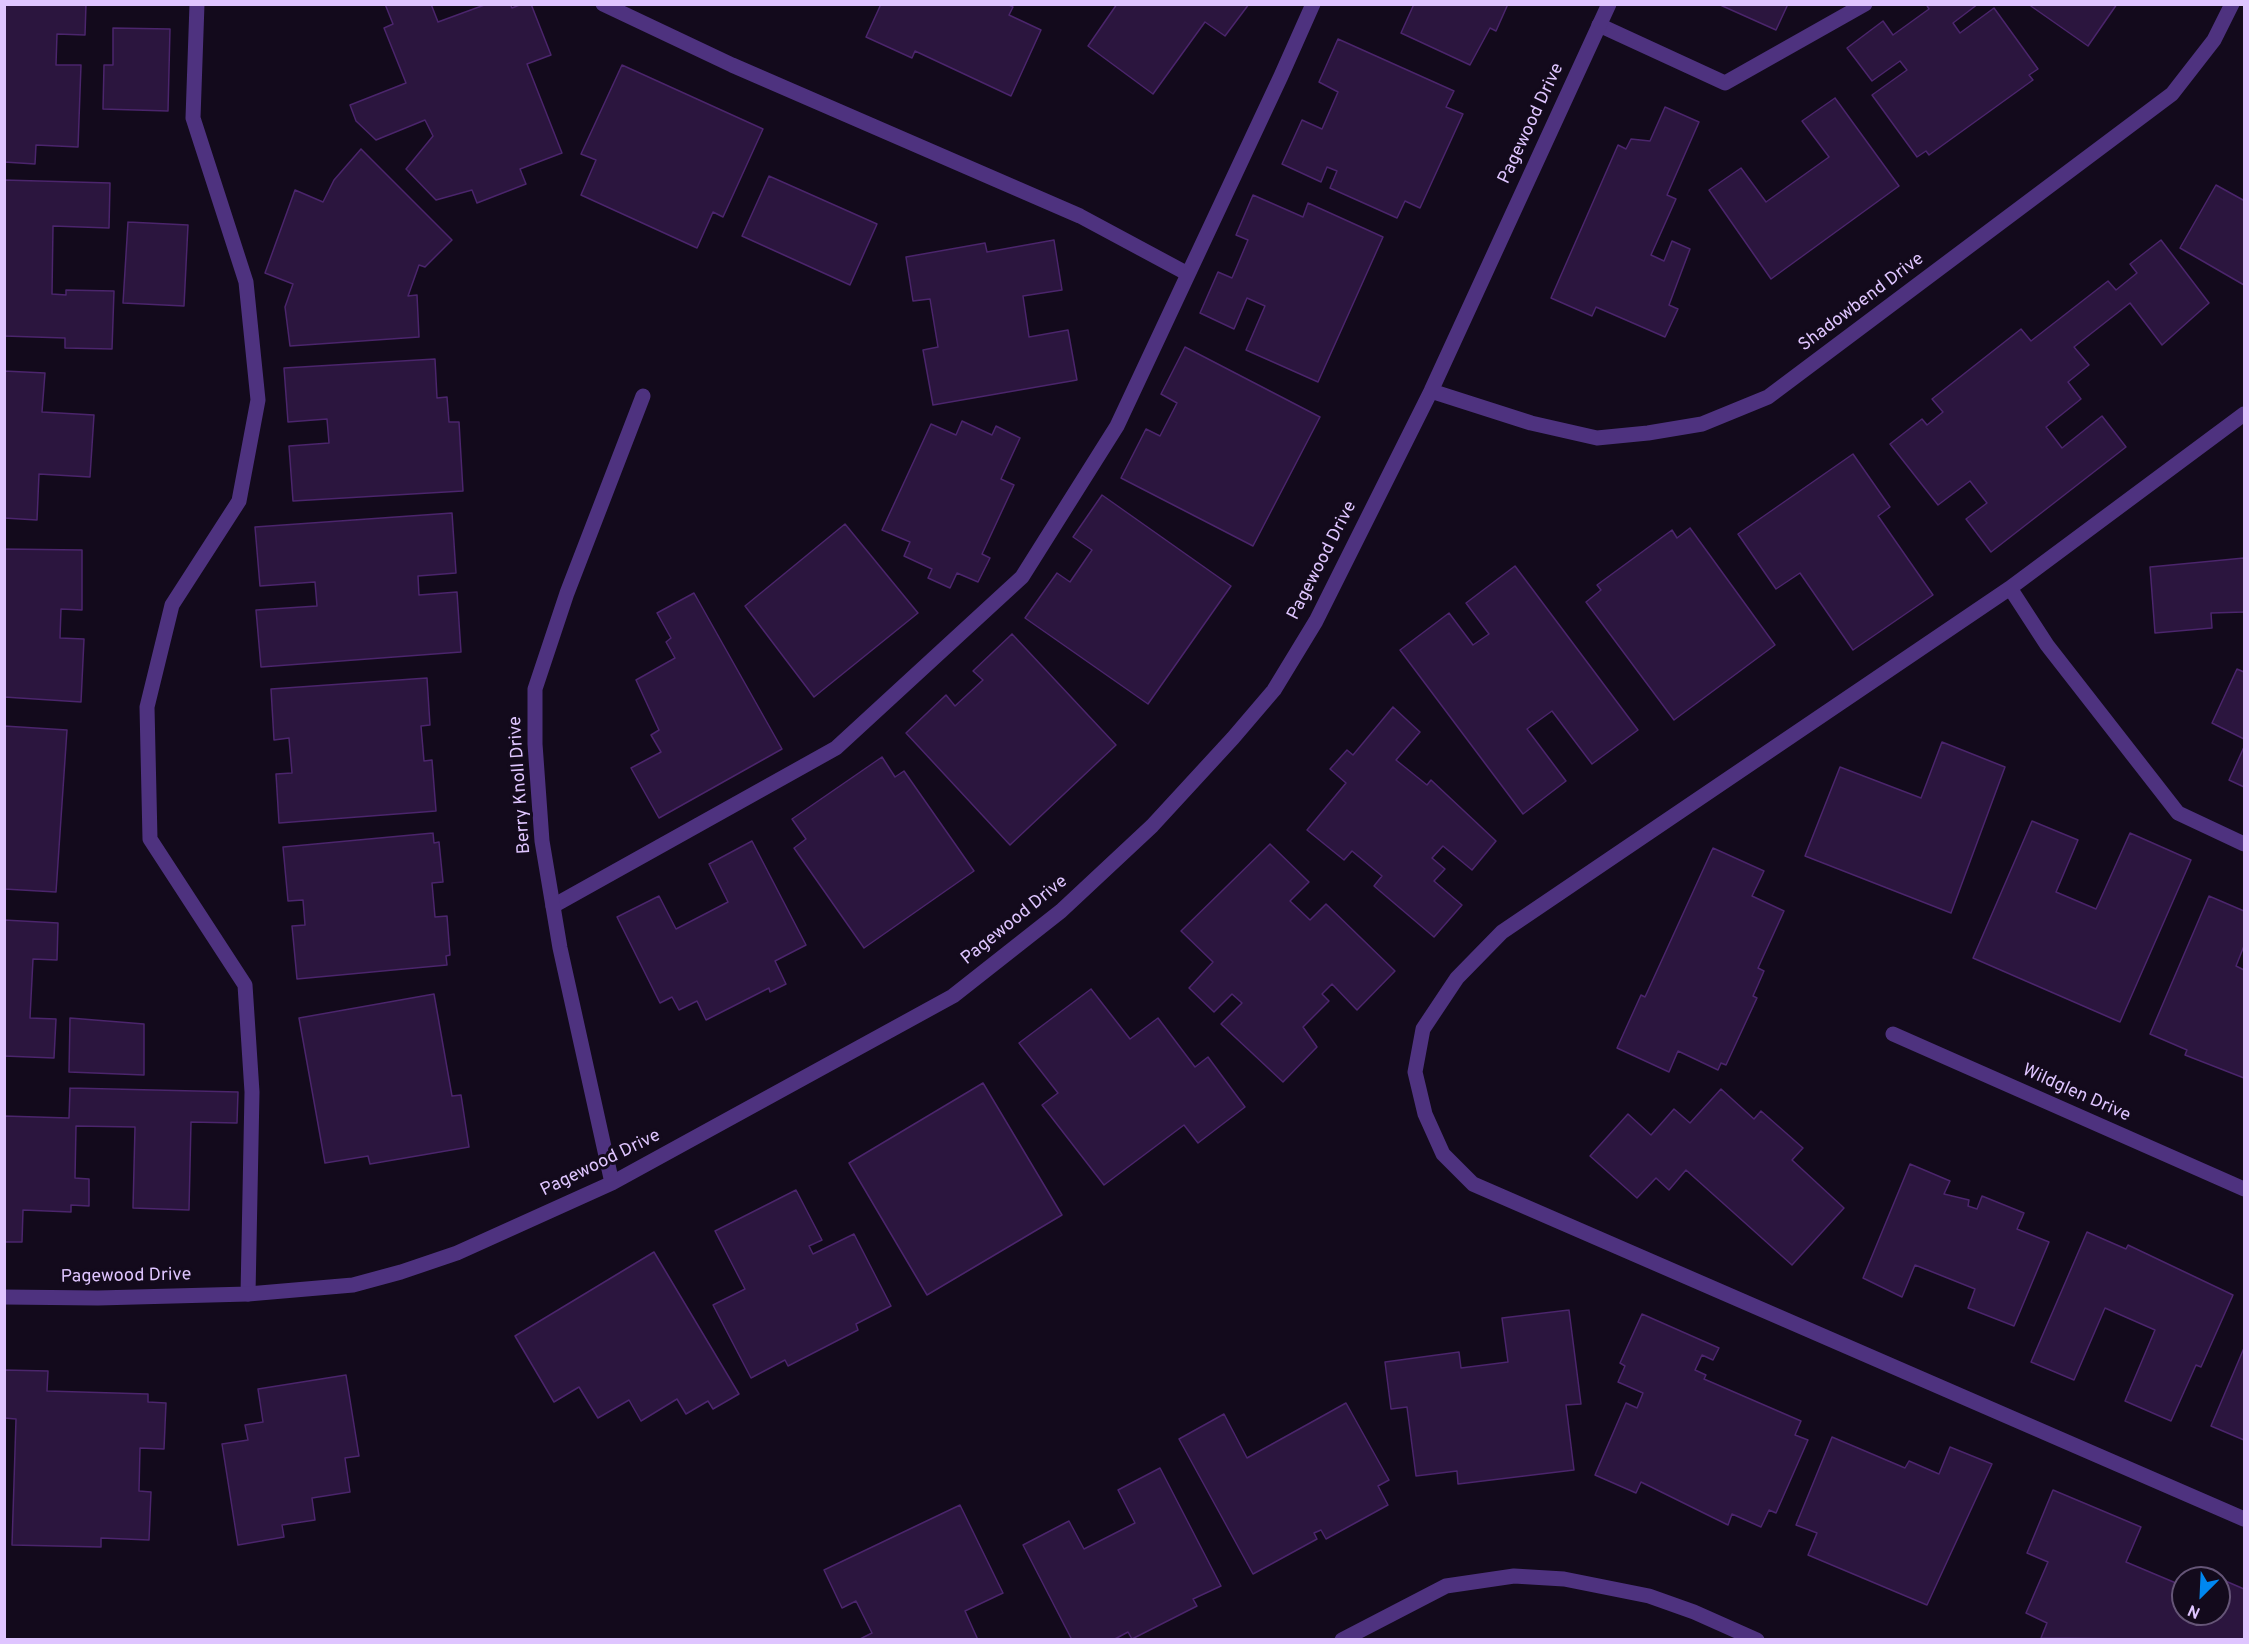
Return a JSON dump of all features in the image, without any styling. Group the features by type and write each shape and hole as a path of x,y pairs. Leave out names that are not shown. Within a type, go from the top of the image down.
{"street":[{"path":"197,4 193,118 246,282 258,400 239,501 172,605 152,685 147,707 150,839 245,985 252,1092 248,1294"},
{"path":"603,4 732,65 1080,216 1188,274"},
{"path":"553,906 836,748 1022,577 1117,426 1313,4"},
{"name":"Pagewood Drive","path":"4,1297 98,1298 248,1294 352,1285 401,1272 457,1253 612,1184 953,996 1061,911 1152,826 1233,738 1274,690 1316,621 1431,392 1609,4"},
{"path":"1599,25 1725,83 1865,4"},
{"name":"Shadowbend Drive","path":"1431,392 1531,423 1598,438 1702,424 1768,397 2172,94 2214,40 2232,4"},
{"name":"Berry Knoll Drive","path":"612,1184 553,906 542,841 538,795 535,689 567,592 643,396"},
{"path":"2244,414 2010,588 1502,932 1457,978 1423,1029 1415,1072 1425,1114 1443,1154 1473,1184 2244,1519"},
{"path":"2010,588 2047,645 2178,813 2244,844"},
{"name":"Wildglen Drive","path":"1893,1034 2244,1189"},
{"path":"1342,1640 1446,1586 1514,1576 1564,1580 1649,1596 1694,1612 1757,1640"}],"building":[{"path":"4,4 86,4 85,35 57,34 56,65 81,65 78,147 36,145 35,164 4,162"},
{"path":"385,4 431,4 438,22 487,4 510,4 512,8 522,4 531,4 551,55 527,64 562,153 520,169 526,184 477,203 472,190 436,200 406,169 433,136 425,120 376,140 356,121 350,105 406,83 384,28 393,24"},
{"path":"881,4 1007,4 1013,7 1009,15 1041,30 1011,96 915,51 912,58 866,37"},
{"path":"1117,4 1249,4 1225,36 1205,22 1153,94 1088,46"},
{"path":"1414,4 1508,4 1496,31 1490,28 1470,65 1401,33"},
{"path":"1718,4 1788,4 1776,30"},
{"path":"1926,4 1978,4 1953,23 1960,33 1994,8 2038,69 2029,75 2033,80 1929,155 1926,151 1917,157 1872,95 1907,70 1900,61 1872,81 1847,48 1883,21 1893,35 1929,9"},
{"path":"2028,4 2117,4 2088,46"},
{"path":"113,28 170,29 168,111 103,109 104,65 113,65"},
{"path":"1338,39 1454,91 1446,107 1463,114 1420,208 1405,201 1397,218 1330,188 1337,171 1327,167 1321,182 1282,164 1302,120 1322,129 1338,92 1319,82"},
{"path":"622,65 763,129 723,217 713,212 697,248 581,195 596,160 581,154"},
{"path":"1835,98 1899,186 1771,279 1709,190 1741,168 1766,202 1829,157 1802,121"},
{"path":"1665,107 1699,122 1667,195 1676,199 1651,255 1664,261 1672,241 1690,249 1669,305 1678,309 1665,337 1596,307 1592,316 1551,298 1618,145 1626,149 1631,139 1650,141"},
{"path":"361,149 452,240 425,267 419,265 408,296 417,295 419,337 290,346 285,307 293,284 265,273 295,190 323,202 334,180"},
{"path":"769,176 877,224 850,285 742,236"},
{"path":"4,180 110,183 109,228 53,226 52,294 66,295 66,290 114,291 112,349 65,348 65,338 4,336"},
{"path":"2216,185 2243,200 2244,198 2244,285 2180,248"},
{"path":"1253,195 1303,217 1308,203 1383,237 1318,382 1246,350 1265,306 1247,298 1234,329 1200,313 1218,272 1232,278 1248,240 1236,235"},
{"path":"128,222 188,225 184,306 123,303"},
{"path":"1054,240 1062,290 1023,296 1029,337 1068,330 1077,380 933,405 923,350 938,347 930,299 913,301 906,257 985,243 987,252"},
{"path":"2161,240 2209,303 2162,345 2130,303 2074,347 2089,365 2068,382 2081,399 2046,427 2062,448 2102,416 2126,447 1991,552 1966,519 1987,503 1970,481 1938,505 1890,444 1922,419 1927,425 1943,412 1932,399 2021,329 2031,341 2108,281 2116,290 2137,273 2130,264"},
{"path":"1185,347 1320,417 1253,546 1121,478 1146,429 1160,436 1177,403 1161,394"},
{"path":"435,359 437,398 447,397 449,422 459,422 463,491 293,501 289,446 329,443 327,419 288,422 284,368"},
{"path":"4,371 45,373 42,412 94,415 90,477 39,474 37,520 4,518"},
{"path":"962,421 992,435 996,426 1020,438 1001,479 1014,485 982,554 990,558 978,582 957,573 950,588 928,578 932,569 904,556 910,542 882,530 931,424 956,435"},
{"path":"1853,454 1890,507 1878,516 1933,595 1853,650 1800,573 1776,589 1738,534"},
{"path":"1102,495 1231,586 1148,704 1025,618 1057,573 1070,582 1092,550 1073,537"},
{"path":"452,513 456,573 418,576 419,595 457,592 461,652 261,667 256,610 317,606 315,582 260,586 255,527"},
{"path":"845,524 918,613 814,697 745,606"},
{"path":"1690,528 1775,645 1674,720 1586,602 1601,590 1597,585 1672,530 1677,538"},
{"path":"4,549 82,550 82,610 61,609 60,638 84,639 81,702 4,697"},
{"path":"2244,558 2244,612 2211,613 2212,628 2155,633 2150,567"},
{"path":"1515,566 1638,730 1592,764 1552,711 1527,729 1566,781 1523,814 1400,650 1449,613 1473,645 1489,634 1466,603"},
{"path":"694,593 782,749 659,818 631,768 661,752 651,735 659,730 636,680 675,658 666,642 671,638 657,613"},
{"path":"1012,634 1116,745 1010,845 906,733 946,695 955,706 983,680 973,671"},
{"path":"2237,669 2244,672 2244,739 2212,723"},
{"path":"427,678 430,725 421,726 424,761 432,760 436,811 279,823 276,774 292,773 289,738 274,740 271,689"},
{"path":"1393,707 1420,732 1396,760 1427,785 1431,780 1496,841 1472,870 1443,846 1432,858 1445,869 1434,881 1462,905 1434,937 1374,886 1382,876 1352,851 1344,860 1307,830 1346,783 1330,769 1347,750 1353,755"},
{"path":"4,726 67,730 56,892 4,889"},
{"path":"1942,742 2005,767 1951,913 1805,856 1840,767 1921,798"},
{"path":"2244,747 2244,787 2229,780"},
{"path":"882,757 895,777 904,771 974,871 864,948 794,848 806,839 792,819"},
{"path":"2032,821 2078,840 2056,892 2096,909 2130,833 2191,860 2120,1022 1973,958"},
{"path":"433,833 434,843 439,842 443,882 432,883 435,917 447,916 450,955 446,956 447,965 297,979 292,926 305,925 303,900 288,901 283,847"},
{"path":"752,841 806,945 775,961 786,984 770,992 769,988 706,1020 697,1001 679,1010 672,997 660,1003 617,917 659,896 676,929 728,902 709,864"},
{"path":"1270,844 1309,882 1290,901 1310,920 1326,904 1395,971 1357,1010 1332,984 1322,994 1329,1001 1303,1027 1317,1047 1283,1082 1221,1024 1242,1003 1232,994 1214,1012 1189,988 1213,962 1181,931"},
{"path":"1713,848 1764,871 1752,896 1784,911 1758,968 1764,971 1753,996 1757,998 1726,1065 1721,1063 1718,1070 1678,1051 1669,1072 1617,1048 1641,995 1645,997"},
{"path":"2209,896 2244,911 2244,946 2236,966 2244,970 2244,1078 2185,1055 2187,1050 2150,1034"},
{"path":"4,920 58,923 57,960 33,959 30,1018 56,1019 54,1058 4,1056"},
{"path":"1091,989 1130,1039 1158,1018 1195,1067 1208,1057 1245,1107 1198,1143 1184,1125 1104,1185 1042,1105 1058,1093 1019,1043"},
{"path":"434,994 452,1096 461,1095 469,1147 370,1164 368,1156 325,1163 299,1018"},
{"path":"70,1018 144,1024 144,1075 69,1072"},
{"path":"983,1083 1062,1215 927,1295 849,1163"},
{"path":"70,1088 238,1092 237,1123 191,1122 189,1210 133,1208 135,1127 76,1126 75,1178 89,1179 89,1206 71,1205 71,1212 23,1210 22,1242 4,1242 4,1116 69,1118"},
{"path":"1721,1089 1754,1119 1761,1111 1803,1148 1792,1160 1844,1208 1792,1265 1686,1170 1669,1190 1656,1178 1637,1198 1590,1156 1628,1114 1651,1135 1674,1109 1690,1123"},
{"path":"1910,1164 1950,1181 1944,1194 1969,1200 1968,1206 1977,1209 1982,1196 2024,1213 2017,1229 2049,1242 2014,1326 1968,1308 1975,1289 1915,1265 1902,1297 1863,1278"},
{"path":"796,1190 822,1240 809,1246 813,1254 854,1234 891,1306 856,1324 858,1330 788,1366 785,1360 751,1378 713,1305 745,1289 715,1231"},
{"path":"2087,1232 2126,1249 2128,1245 2233,1295 2201,1367 2196,1365 2171,1421 2125,1401 2155,1330 2105,1308 2074,1380 2031,1362"},
{"path":"654,1252 739,1394 713,1409 708,1401 686,1414 677,1399 641,1421 629,1400 598,1418 579,1387 554,1402 515,1336"},
{"path":"1569,1310 1581,1404 1566,1405 1574,1470 1458,1484 1457,1471 1416,1476 1407,1407 1391,1409 1385,1362 1459,1352 1461,1368 1508,1362 1502,1318"},
{"path":"1642,1314 1719,1348 1713,1360 1702,1355 1695,1370 1706,1375 1704,1379 1801,1421 1795,1435 1808,1440 1776,1513 1769,1510 1761,1527 1732,1514 1728,1525 1641,1482 1636,1493 1595,1475 1626,1403 1637,1408 1643,1393 1618,1382 1625,1366 1620,1363"},
{"path":"2244,1348 2244,1440 2211,1426"},
{"path":"4,1370 48,1371 47,1391 148,1394 148,1402 166,1403 164,1449 140,1448 139,1491 151,1492 149,1540 101,1538 101,1547 12,1545 16,1419 4,1418"},
{"path":"346,1375 359,1456 345,1458 350,1492 312,1498 315,1520 282,1525 284,1537 238,1545 222,1444 248,1440 245,1425 263,1422 258,1389"},
{"path":"1346,1403 1389,1480 1378,1486 1388,1505 1326,1539 1321,1530 1314,1533 1317,1539 1253,1574 1179,1439 1224,1414 1247,1458"},
{"path":"1832,1437 1905,1468 1909,1461 1939,1474 1950,1447 1992,1464 1927,1605 1808,1555 1817,1533 1796,1525"},
{"path":"1160,1468 1221,1586 1193,1599 1197,1606 1132,1639 1128,1632 1113,1640 1072,1640 1023,1545 1069,1521 1084,1549 1135,1523 1118,1490"},
{"path":"2053,1490 2141,1527 2126,1562 2171,1581 2171,1626 2231,1626 2231,1583 2244,1589 2244,1640 2041,1638 2047,1623 2026,1613 2048,1562 2027,1553"},
{"path":"960,1505 1003,1593 965,1611 978,1640 858,1640 872,1633 856,1601 842,1608 824,1570"}]}
